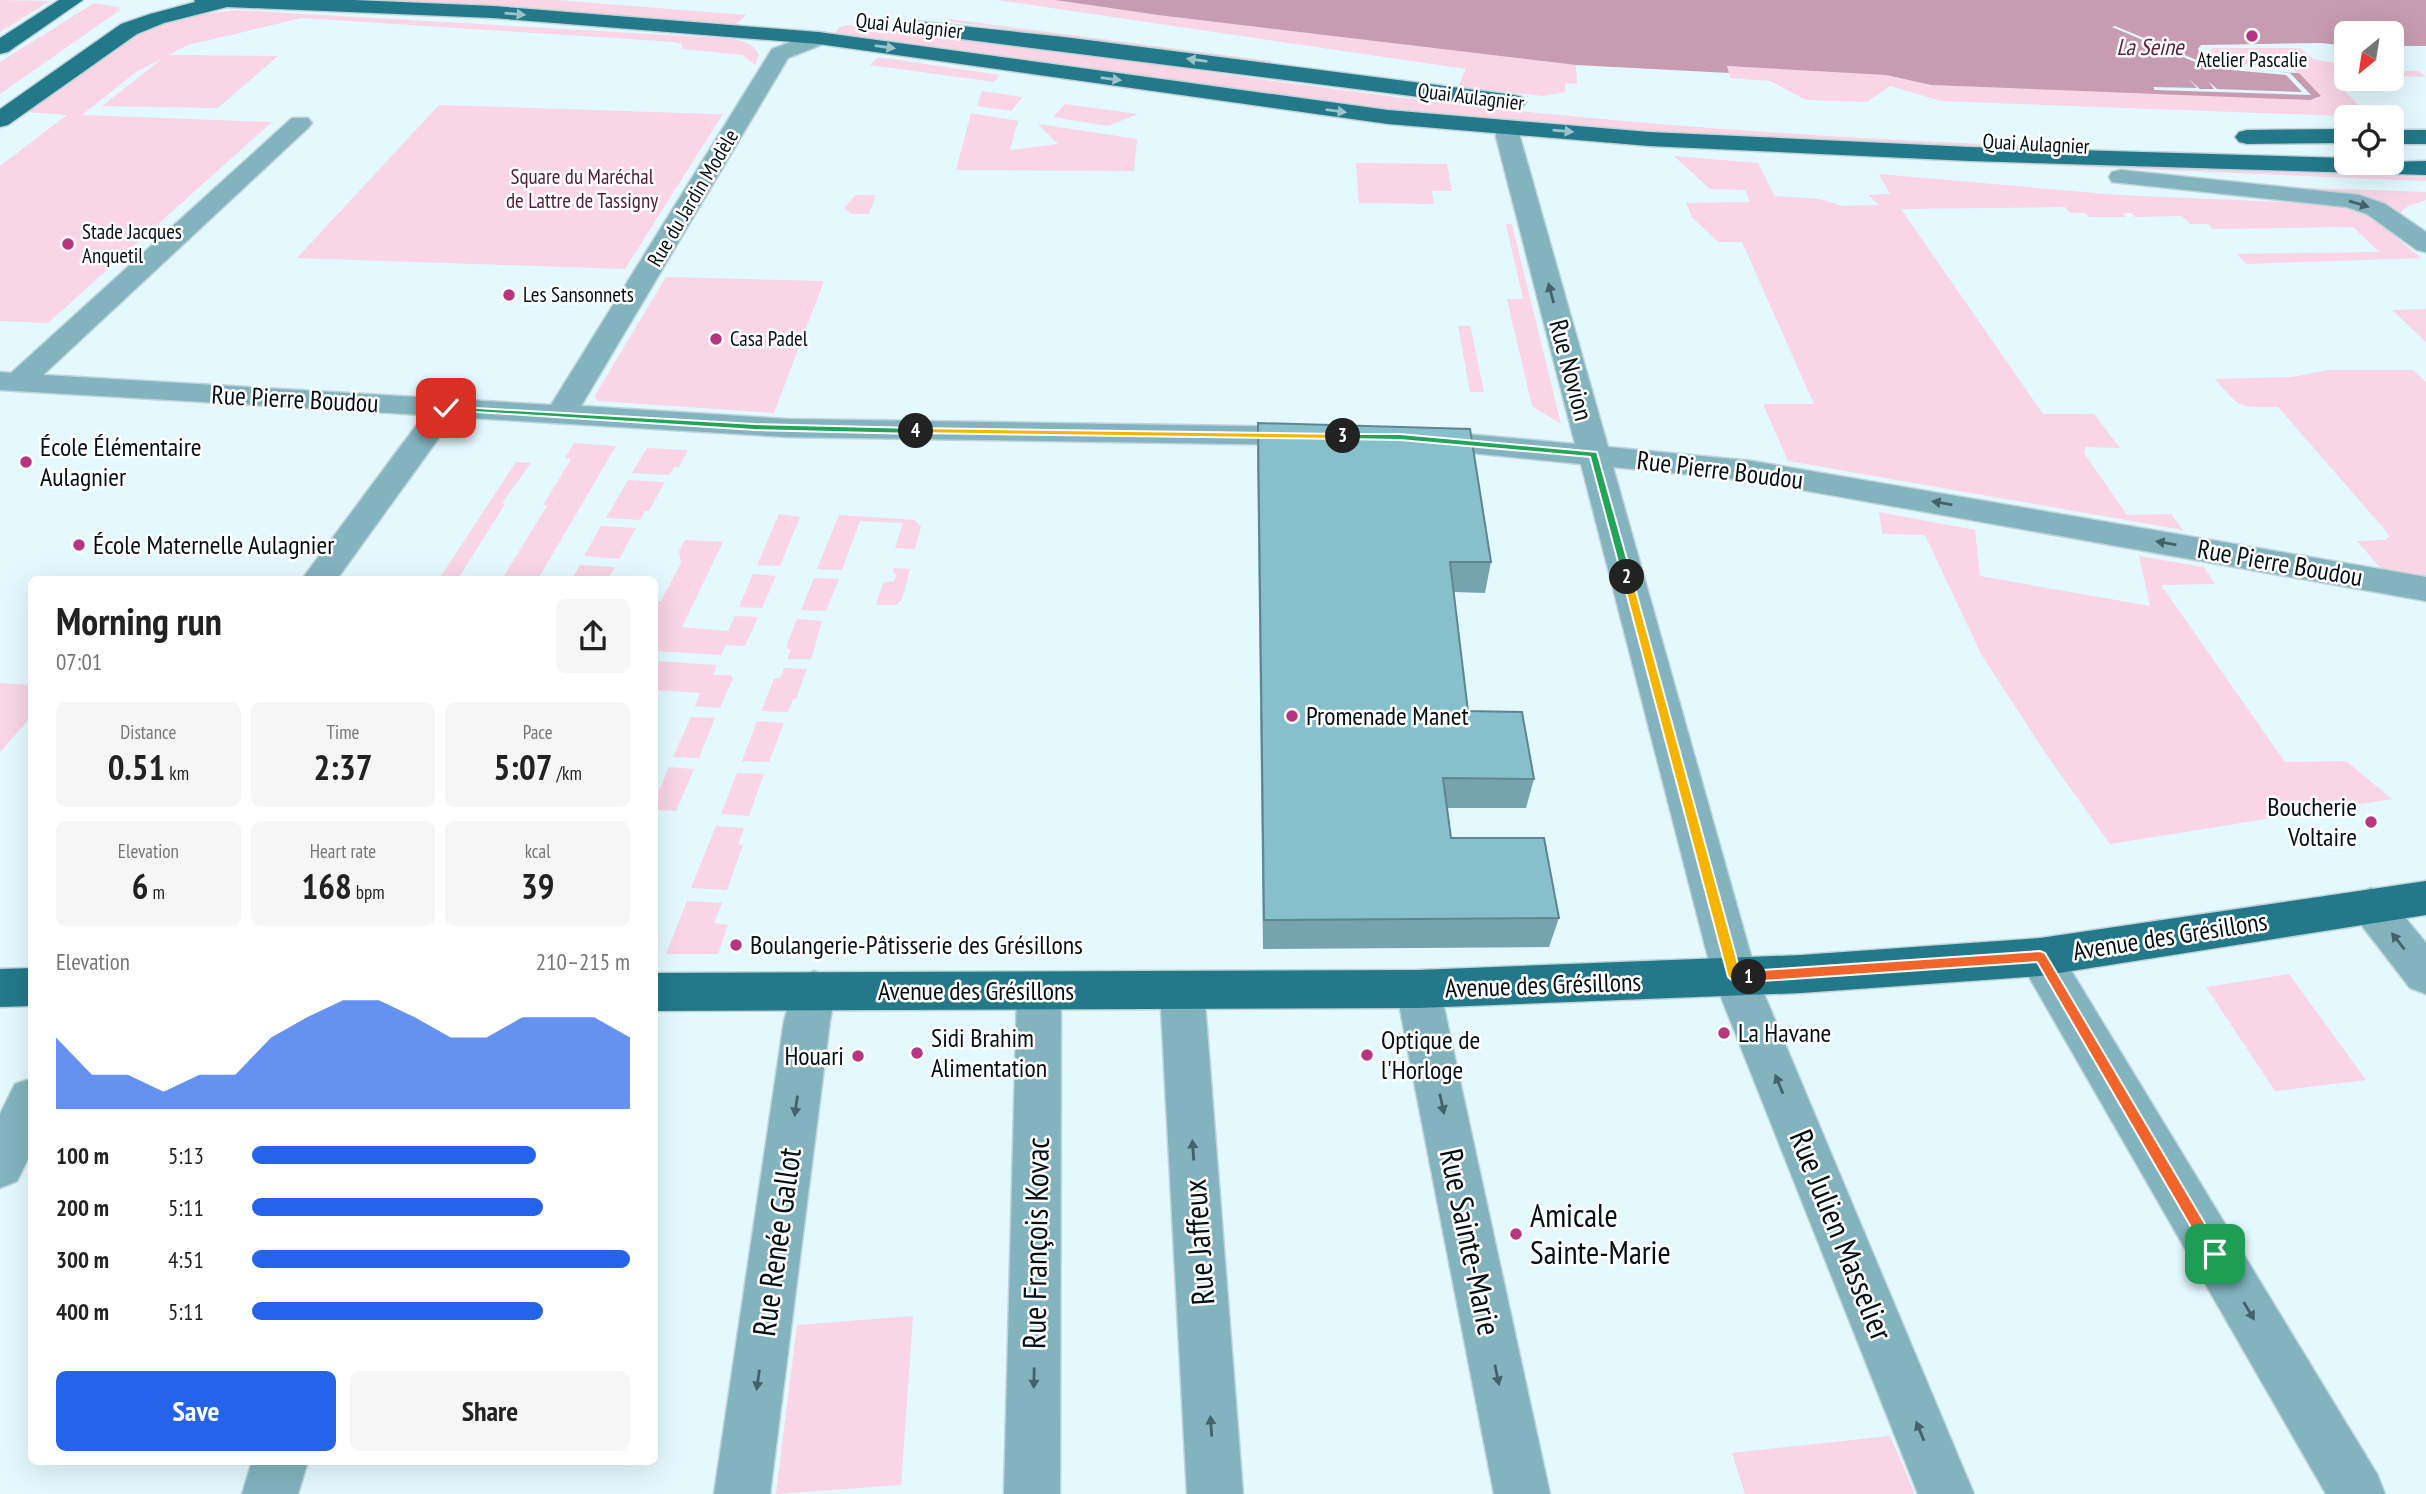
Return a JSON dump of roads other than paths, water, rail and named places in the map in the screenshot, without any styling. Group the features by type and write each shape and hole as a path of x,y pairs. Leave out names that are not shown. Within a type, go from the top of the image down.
{"main road":[{"path":"0,106 151,0"},
{"name":"Quai Aulagnier","path":"204,0 493,12 766,34 815,22 1292,105 1508,127 1900,135 2001,143 2334,157"},
{"path":"0,120 129,29 157,18 227,1"},
{"path":"0,47 71,2"},
{"path":"766,34 783,19 815,22"},
{"name":"Quai Aulagnier","path":"888,24 1034,38 1531,104"},
{"name":"Quai Aulagnier","path":"1655,128 1983,155 2334,158"},
{"name":"Quai Aulagnier","path":"1655,128 1681,146 1914,166 2122,177 2334,159"},
{"path":"1900,135 2193,138"},
{"path":"2404,137 2426,137"},
{"path":"2221,138 2334,156"},
{"path":"2404,155 2426,156"},
{"path":"2404,165 2426,168"},
{"path":"2370,175 2419,217"},
{"name":"Avenue des Grésillons","path":"658,992 1418,989 1735,977 2040,957 2426,898"}],"street":[{"path":"766,34 777,43 780,54 815,22"},
{"name":"Rue du Jardin Modèle","path":"561,414 780,54"},
{"path":"9,382 300,123"},
{"name":"Rue Novion","path":"1508,127 1508,137 1735,977"},
{"name":"Quai Aulagnier","path":"2122,177 2339,198 2376,209 2419,217"},
{"name":"Rue Pierre Boudou","path":"9,382 845,430 1332,436"},
{"path":"321,576 446,408"},
{"name":"Rue Pierre Boudou","path":"1386,437 1594,454 1752,471 2426,589"},
{"path":"2371,906 2426,975"},
{"path":"2040,957 2357,1494"},
{"name":"Rue Julien Masselier","path":"1735,977 1946,1494"},
{"name":"Rue Sainte-Marie","path":"1418,989 1522,1494"},
{"name":"Rue Renée Gallot","path":"742,1494 807,1021 814,990"},
{"name":"Rue Jaffeux","path":"1182,990 1215,1494"},
{"name":"Rue François Kovac","path":"1032,1494 1039,992"},
{"path":"0,1166 28,1107"},
{"path":"270,1494 279,1465"}],"water":[{"name":"La Seine","path":"1055,0 2426,0 2426,46 2404,46 2404,21 2334,21 2334,44 2201,45 2198,49 2214,62 2227,66 2299,73 2321,96 2310,100 1931,85 1886,75 1727,66 1729,73 1576,65 1158,15"}],"place":[{"name":"Atelier Pascalie","path":"2252,36"},
{"name":"Stade Jacques Anquetil","path":"68,244"},
{"name":"Les Sansonnets","path":"509,295"},
{"name":"Casa Padel","path":"716,339"},
{"name":"École Élémentaire Aulagnier","path":"26,462"},
{"name":"École Maternelle Aulagnier","path":"79,545"},
{"name":"Promenade Manet","path":"1292,716"},
{"name":"Boucherie Voltaire","path":"2371,822"},
{"name":"Boulangerie-Pâtisserie des Grésillons","path":"736,945"},
{"name":"La Havane","path":"1724,1033"},
{"name":"Sidi Brahim Alimentation","path":"917,1053"},
{"name":"Optique de l'Horloge","path":"1367,1055"},
{"name":"Houari","path":"858,1056"},
{"name":"Amicale Sainte-Marie","path":"1516,1234"}],"park label":[{"name":"Square du Maréchal de Lattre de Tassigny","path":"582,189"}]}
